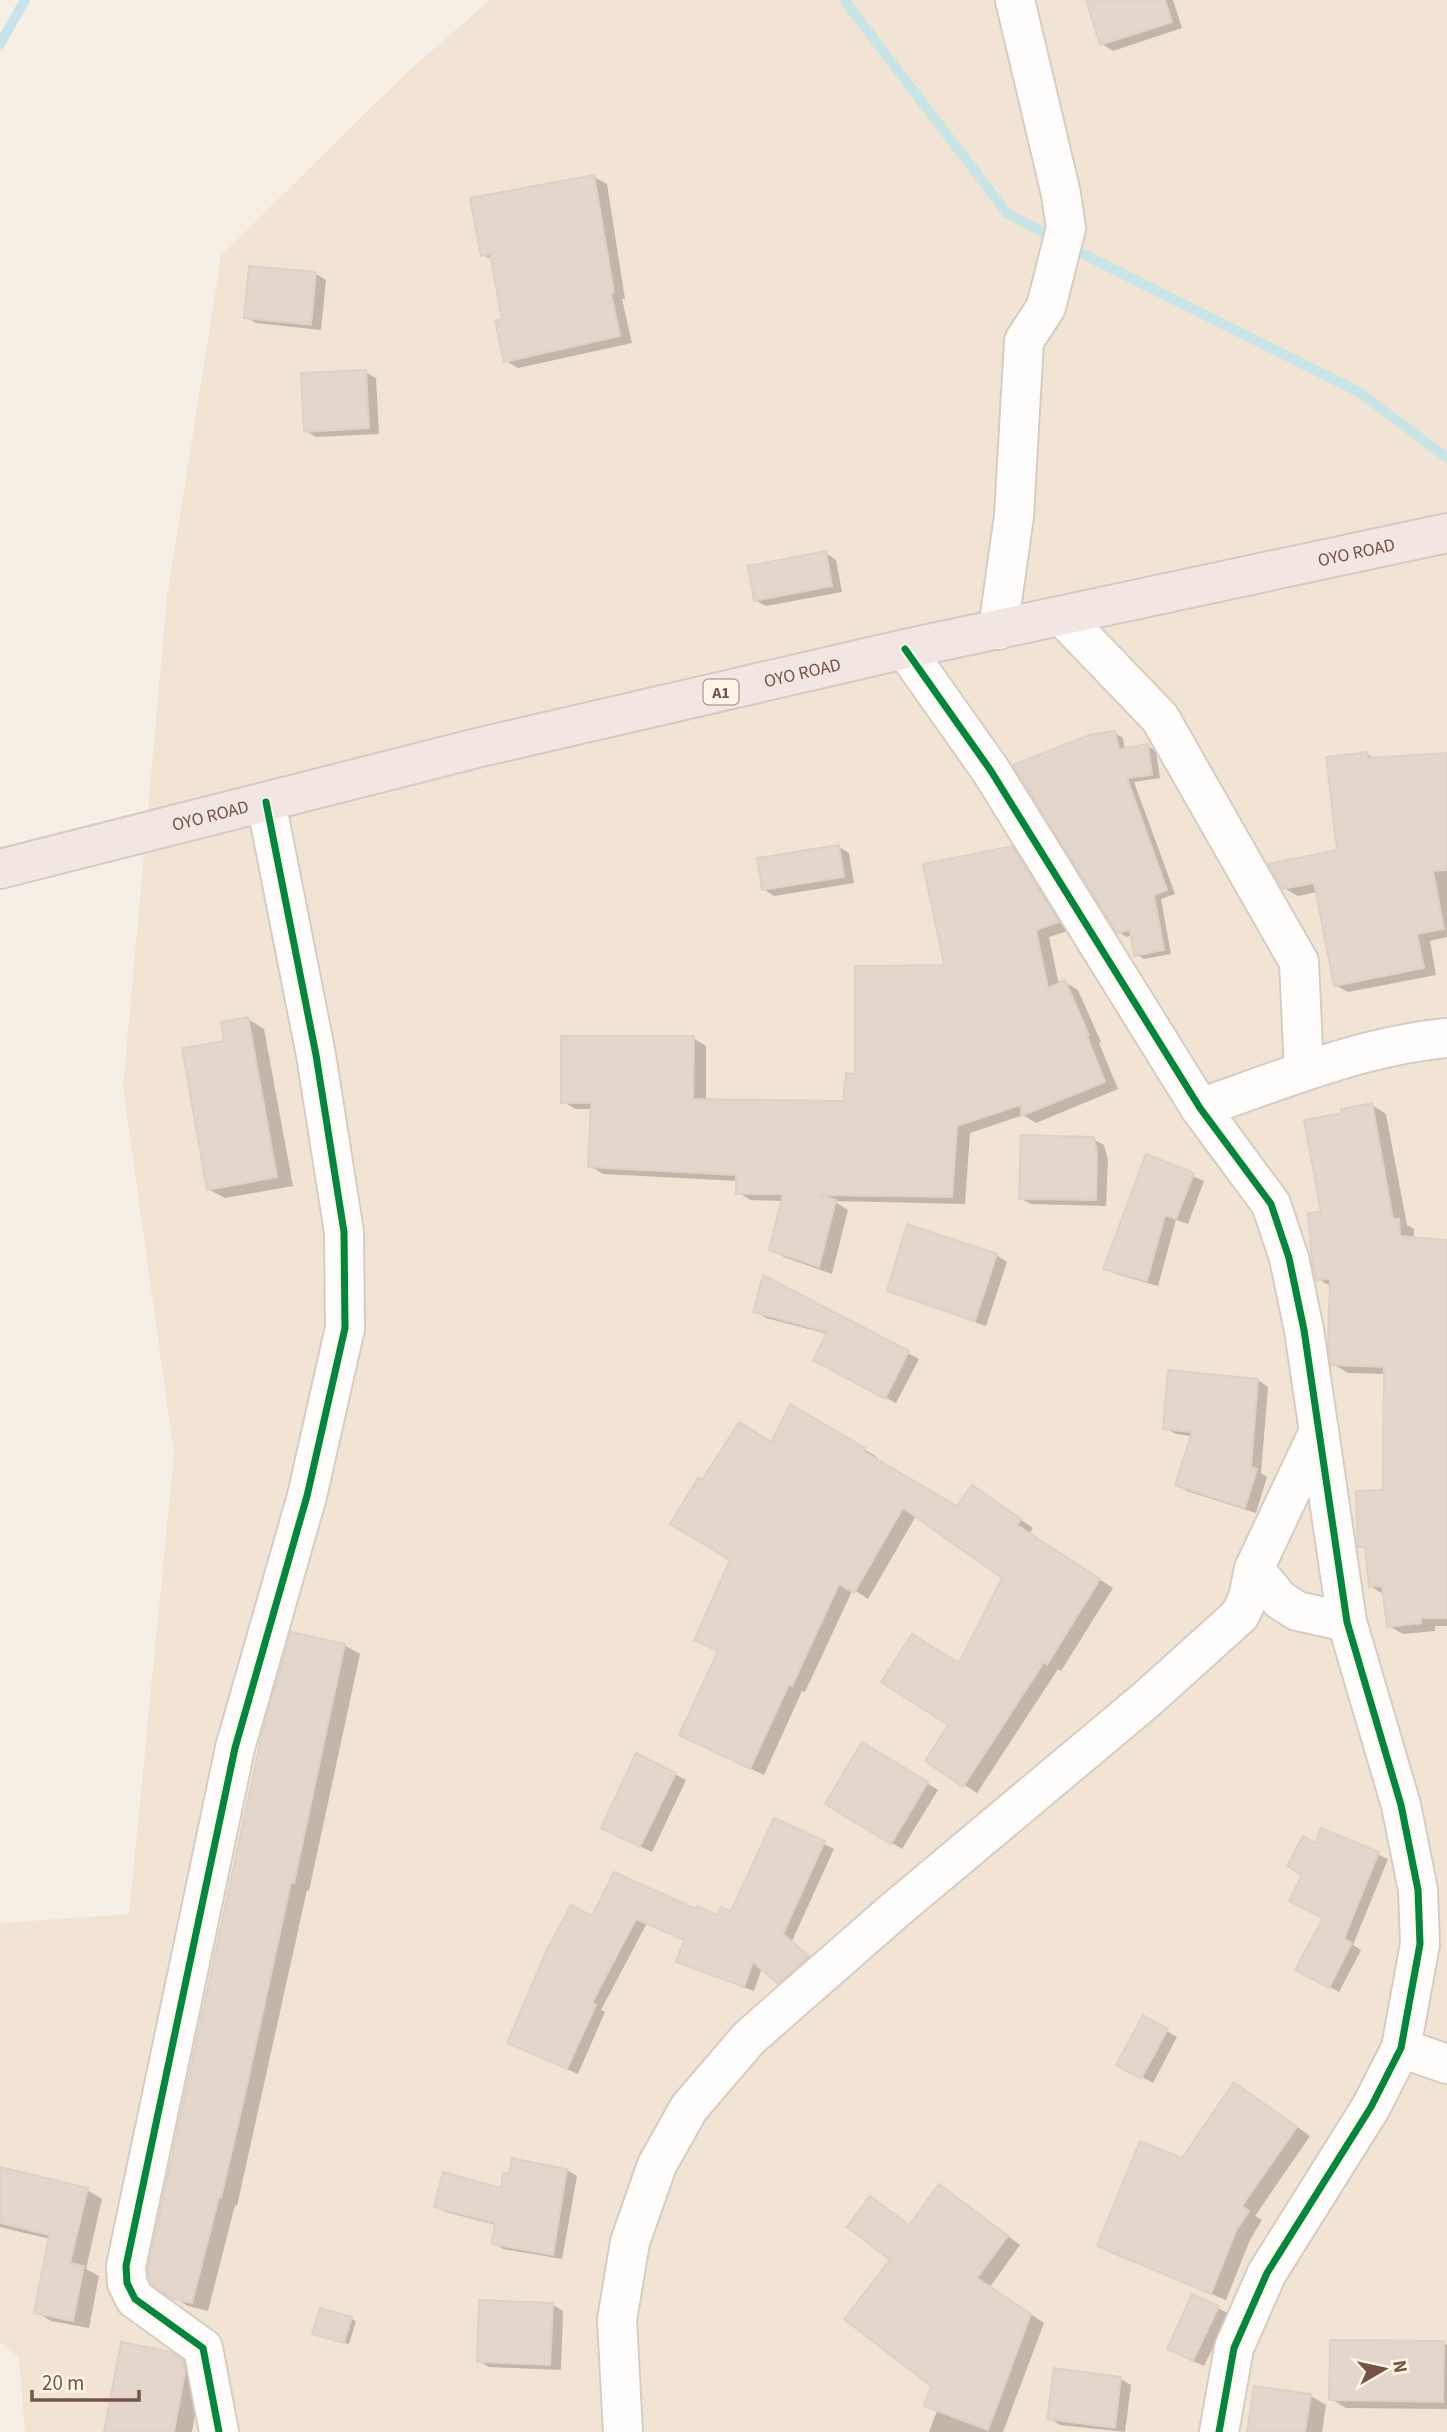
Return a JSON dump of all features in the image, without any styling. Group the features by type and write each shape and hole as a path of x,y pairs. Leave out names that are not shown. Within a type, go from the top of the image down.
{"highway":[{"name":"OYO ROAD","path":"0,869 481,747 905,649 1447,533"}],"street":[{"path":"998,630 1014,516 1024,341 1046,307 1066,228 1061,194 1015,0"},
{"path":"1062,615 1160,718 1299,962 1304,1071"},
{"path":"905,649 991,771 1200,1108 1271,1204 1292,1270 1304,1330 1347,1622 1401,1805 1418,1890 1420,1944 1401,2048 1371,2107 1267,2273 1234,2348 1219,2432"},
{"path":"219,2432 203,2348 135,2299 127,2283 125,2266 235,1748 307,1496 345,1328 344,1232 316,1055 266,802"},
{"path":"1200,1108 1335,1060 1408,1043 1447,1038"},
{"path":"623,2432 617,2320 630,2242 656,2165 689,2108 749,2038 895,1910 1147,1699 1240,1615 1248,1598 1254,1569 1319,1431"},
{"path":"1254,1569 1280,1600 1297,1611 1347,1622"},
{"path":"1401,2048 1447,2064"}],"shaded area":[{"path":"490,0 1447,0 1447,2432 25,2432 19,2358 0,2342 0,1923 129,1914 174,1454 123,1087 167,597 221,256 406,73"}],"building":[{"path":"1086,0 1165,0 1172,22 1100,45"},
{"path":"594,175 620,336 504,362 495,321 502,319 490,254 481,256 470,198"},
{"path":"249,266 316,272 311,325 244,318"},
{"path":"366,370 369,428 304,432 301,373"},
{"path":"826,551 832,586 754,601 748,566"},
{"path":"1115,731 1119,749 1148,744 1152,775 1127,778 1167,890 1154,895 1164,950 1134,956 1130,930 1117,933 1013,765 1089,735"},
{"path":"1367,752 1368,758 1447,753 1447,870 1433,871 1444,929 1417,934 1424,968 1334,986 1314,883 1283,889 1268,864 1337,850 1326,757"},
{"path":"839,845 844,877 762,890 757,858"},
{"path":"1012,846 1059,922 1036,930 1048,988 1065,980 1089,1035 1087,1036 1105,1082 1021,1116 1021,1105 957,1126 952,1197 819,1195 836,1200 819,1267 769,1250 783,1194 736,1194 736,1175 588,1167 591,1103 561,1103 561,1036 694,1036 693,1099 843,1101 846,1073 855,1074 855,966 944,965 923,864"},
{"path":"248,1017 277,1177 207,1190 182,1048 224,1041 221,1022"},
{"path":"1372,1103 1393,1219 1399,1219 1400,1236 1447,1240 1447,1618 1421,1618 1421,1623 1387,1627 1382,1586 1369,1587 1365,1547 1358,1547 1356,1491 1383,1490 1384,1367 1331,1365 1328,1344 1330,1279 1316,1280 1312,1263 1308,1213 1321,1212 1304,1120 1342,1113 1341,1109"},
{"path":"1021,1135 1094,1137 1097,1152 1096,1200 1019,1199"},
{"path":"1146,1154 1194,1173 1176,1219 1165,1215 1147,1281 1103,1269"},
{"path":"907,1224 997,1254 975,1321 887,1291"},
{"path":"763,1275 909,1351 885,1399 813,1360 827,1332 753,1312"},
{"path":"1168,1370 1258,1379 1251,1467 1257,1469 1245,1508 1175,1485 1192,1432 1163,1429"},
{"path":"790,1404 957,1506 972,1485 1021,1519 1017,1525 1100,1579 1047,1665 1044,1662 963,1787 925,1761 948,1725 881,1682 912,1634 959,1663 1002,1578 903,1508 854,1593 839,1584 750,1769 679,1735 718,1651 694,1640 730,1560 670,1524 698,1478 702,1480 739,1422 771,1442"},
{"path":"291,1632 345,1644 294,1883 291,1882 221,2198 219,2197 192,2303 171,2298 152,2284 148,2268 264,1725"},
{"path":"862,1742 928,1782 891,1844 825,1804"},
{"path":"636,1753 676,1773 640,1847 601,1828"},
{"path":"774,1818 825,1841 783,1934 809,1956 778,1984 753,1962 744,1987 676,1962 684,1940 636,1919 592,2003 596,2005 567,2069 507,2043 546,1952 571,1905 592,1916 614,1872 696,1909 697,1906 718,1915 721,1907 731,1911"},
{"path":"1321,1828 1379,1852 1344,1939 1352,1943 1329,1988 1295,1970 1323,1918 1289,1901 1302,1875 1287,1866 1303,1836 1315,1843"},
{"path":"1143,2015 1168,2029 1141,2079 1116,2065"},
{"path":"1234,2082 1297,2127 1242,2206 1249,2211 1236,2231 1211,2294 1097,2246 1140,2141 1182,2158"},
{"path":"512,2158 567,2169 553,2255 492,2244 495,2223 434,2207 443,2172 501,2188 503,2173 509,2174"},
{"path":"0,2167 88,2188 70,2263 84,2266 73,2321 34,2313 49,2235 0,2223"},
{"path":"939,2184 1008,2236 977,2278 1031,2314 988,2430 924,2406 931,2386 844,2319 890,2260 847,2227 870,2196 909,2225"},
{"path":"1192,2294 1219,2306 1193,2361 1167,2349"},
{"path":"479,2300 553,2303 550,2365 477,2362"},
{"path":"320,2308 352,2317 344,2343 312,2334"},
{"path":"1330,2340 1444,2341 1443,2402 1329,2400"},
{"path":"121,2342 171,2352 183,2361 185,2372 174,2432 104,2432"},
{"path":"1054,2368 1121,2377 1115,2428 1047,2419"},
{"path":"1254,2386 1311,2394 1305,2432 1247,2432"}],"waterway":[{"path":"0,44 25,0"},
{"path":"844,0 1007,213 1055,239"},
{"path":"1069,247 1359,392 1447,458"}],"cycle path":[{"path":"905,649 991,771 1200,1108 1271,1204 1289,1258 1304,1330 1347,1622 1401,1805 1418,1890 1420,1944 1401,2048 1371,2107 1267,2273 1234,2348 1219,2432"},
{"path":"219,2432 203,2348 135,2299 127,2283 126,2266 235,1748 307,1496 345,1328 344,1232 316,1055 266,802"}]}
